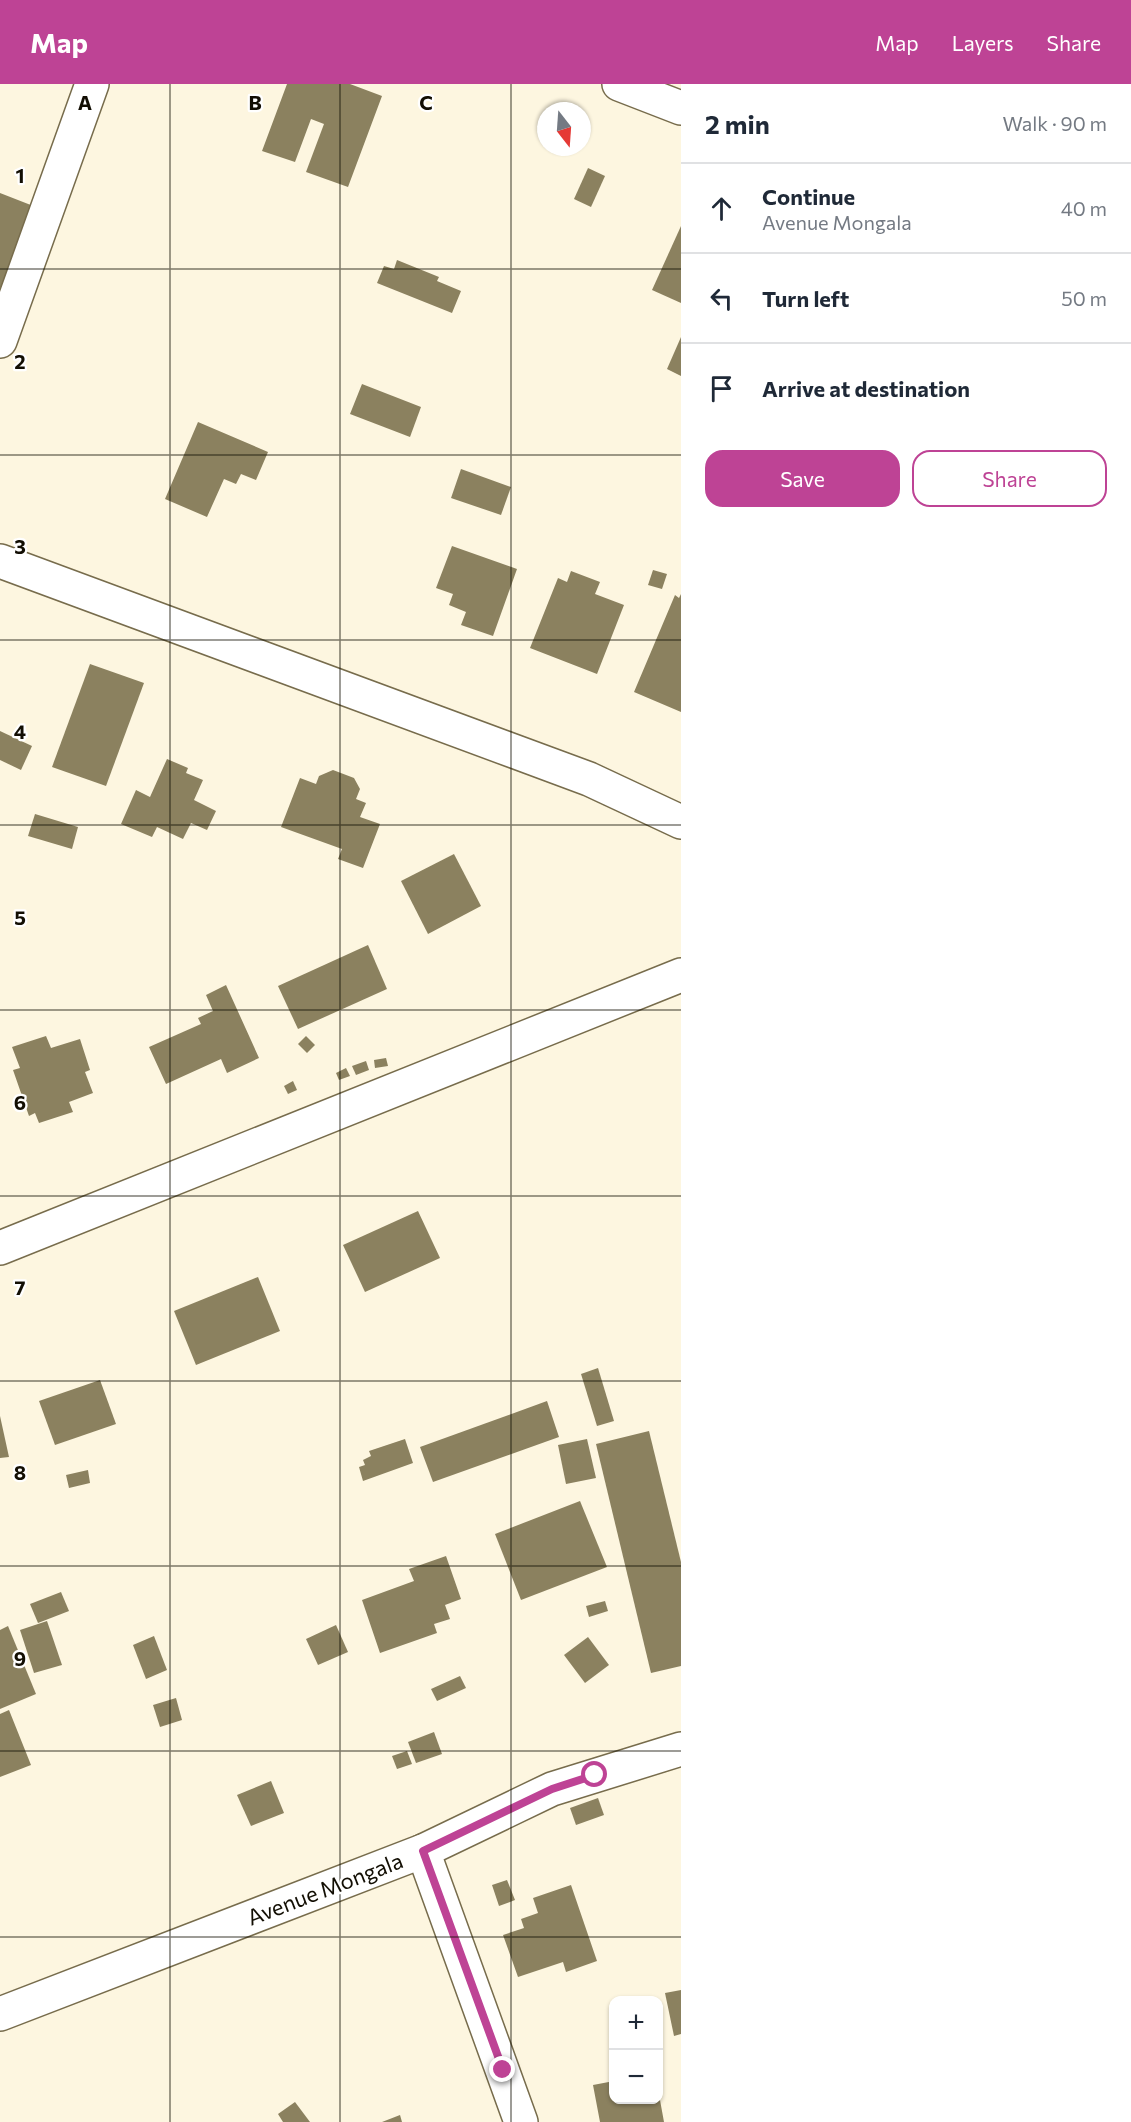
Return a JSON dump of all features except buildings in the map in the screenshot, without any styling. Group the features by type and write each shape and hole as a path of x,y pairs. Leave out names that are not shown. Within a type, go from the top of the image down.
{"street":[{"path":"0,341 92,84"},
{"path":"619,84 681,108"},
{"path":"0,561 589,779 681,822"},
{"path":"0,1248 681,975"},
{"name":"Avenue Mongala","path":"0,2014 423,1851 552,1789 681,1749"},
{"path":"423,1851 521,2122"}],"route":[{"path":"503,2070 423,1851 552,1789 595,1775"}]}
